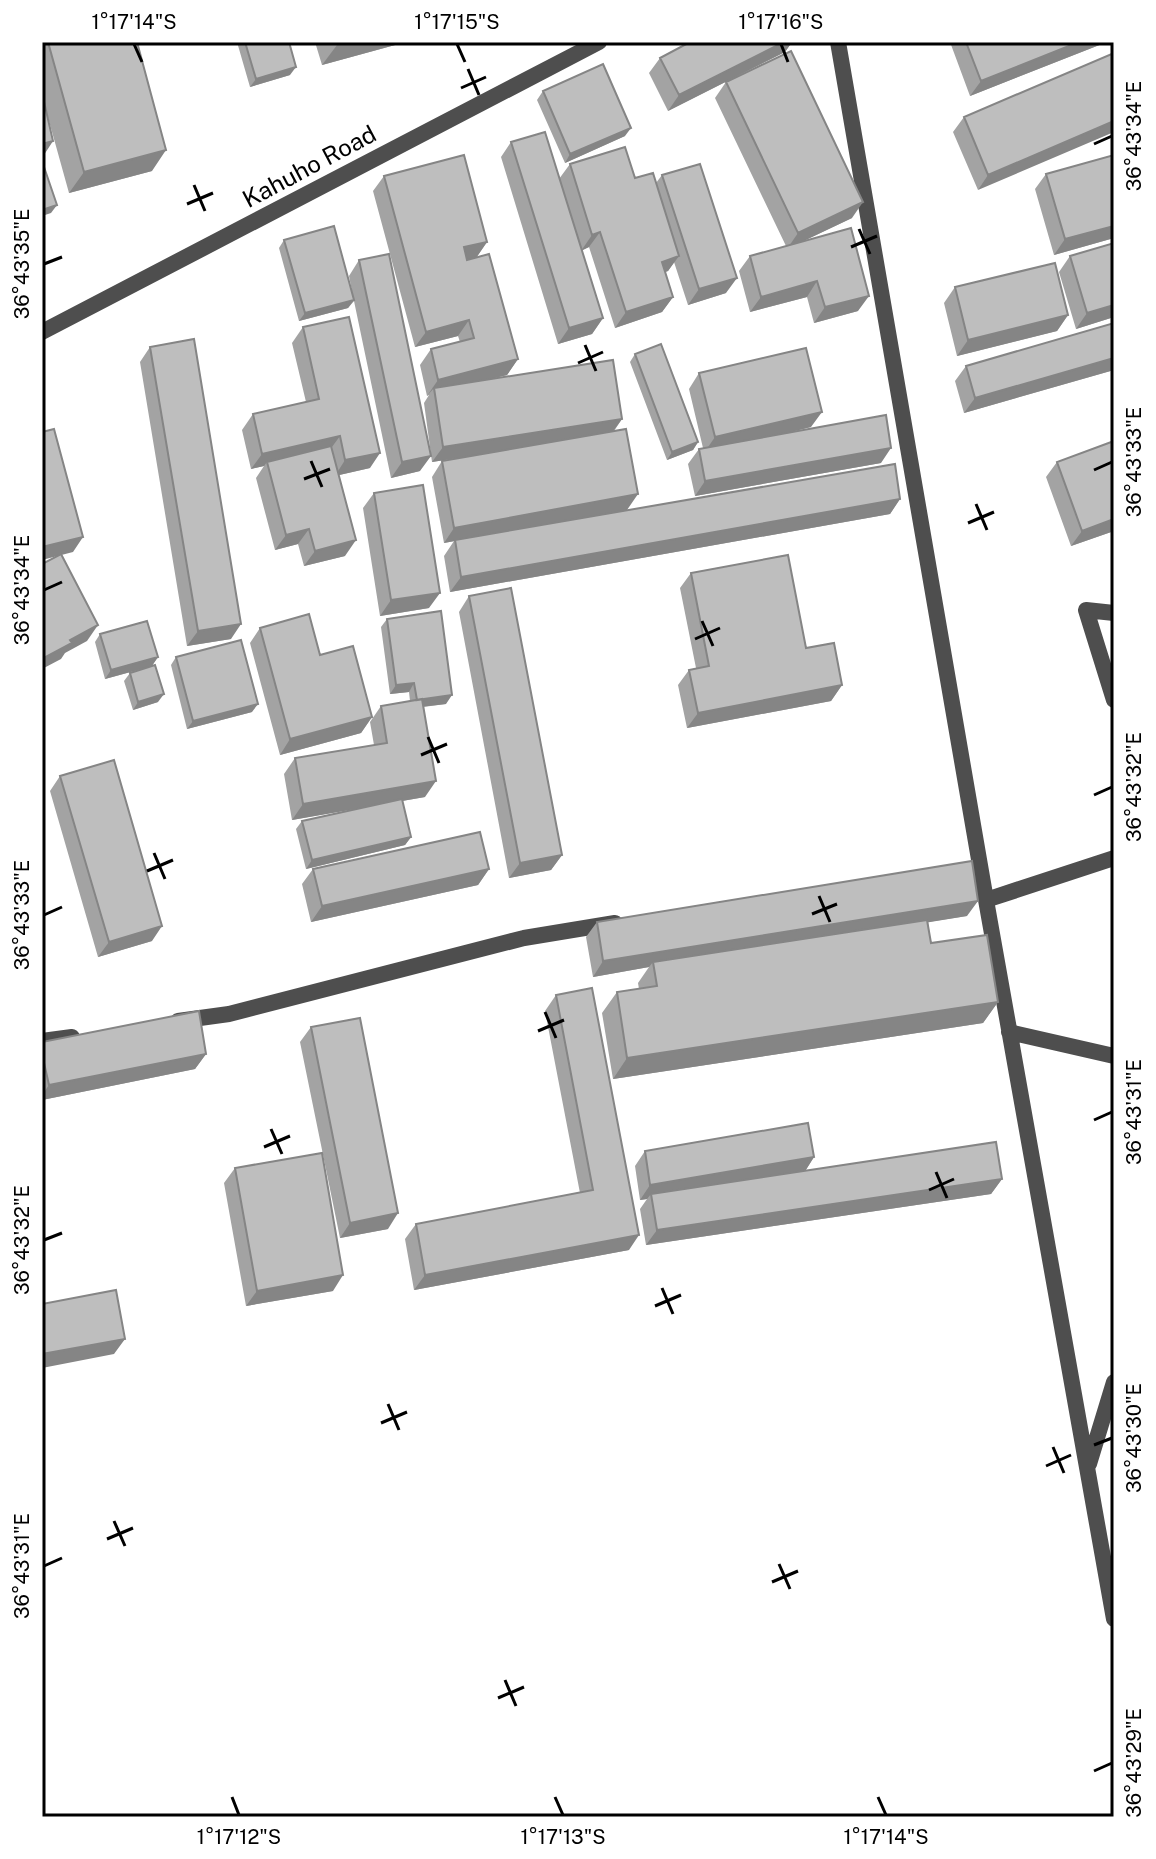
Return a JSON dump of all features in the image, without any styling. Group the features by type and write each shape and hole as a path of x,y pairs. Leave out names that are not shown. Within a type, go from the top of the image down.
{"street":[{"name":"Kahuho Road","path":"42,332 599,42"},
{"path":"838,42 972,864 986,900 1114,1619"},
{"path":"1114,613 1086,610 1114,700"},
{"path":"986,900 1114,858"},
{"path":"167,1023 229,1014 524,938 634,920"},
{"path":"1009,1032 1114,1056"},
{"path":"42,1041 89,1035"},
{"path":"1087,1470 1114,1382"}],"building":[{"path":"48,42 137,42 166,150 84,172"},
{"path":"245,42 289,42 296,67 256,79"},
{"path":"690,42 784,42 679,95 660,58"},
{"path":"966,42 1079,42 981,81"},
{"path":"791,51 863,202 798,233 726,82"},
{"path":"1114,53 1114,121 988,175 964,117"},
{"path":"603,64 631,128 570,154 543,91"},
{"path":"42,93 53,141 42,144"},
{"path":"545,132 603,318 569,328 511,142"},
{"path":"625,147 635,178 653,173 679,256 662,262 673,297 626,312 600,232 592,235 570,164"},
{"path":"464,155 487,242 464,247 467,260 489,254 518,359 438,380 431,349 474,338 469,320 426,332 384,176"},
{"path":"1114,155 1114,226 1065,239 1046,174"},
{"path":"700,164 737,278 699,289 662,175"},
{"path":"42,168 57,205 42,210"},
{"path":"334,226 354,300 305,313 284,240"},
{"path":"851,228 869,296 825,307 817,281 761,297 750,256"},
{"path":"1114,243 1114,305 1087,313 1070,256"},
{"path":"389,254 431,456 402,462 359,260"},
{"path":"1055,263 1068,315 968,340 955,287"},
{"path":"349,317 380,453 345,460 340,436 262,454 253,414 319,399 303,327"},
{"path":"1114,323 1114,358 975,398 966,366"},
{"path":"194,339 241,624 198,631 150,347"},
{"path":"661,344 698,442 672,452 635,354"},
{"path":"806,348 822,412 715,437 699,373"},
{"path":"613,360 622,419 443,447 434,388"},
{"path":"886,415 891,448 705,481 699,449"},
{"path":"54,429 83,537 42,547 42,432"},
{"path":"626,429 638,494 454,528 442,461"},
{"path":"1114,441 1114,519 1082,531 1057,462"},
{"path":"331,446 356,540 315,551 309,529 286,535 267,462"},
{"path":"895,464 900,499 461,577 455,540"},
{"path":"423,485 440,593 391,600 374,493"},
{"path":"61,554 98,625 42,659 42,564"},
{"path":"788,555 806,648 834,643 842,685 698,713 689,670 709,666 691,573"},
{"path":"511,588 562,855 520,863 469,596"},
{"path":"441,611 452,695 417,700 414,683 396,685 387,619"},
{"path":"309,614 320,655 353,646 372,717 290,739 260,628"},
{"path":"147,621 158,657 111,670 100,634"},
{"path":"241,640 258,704 193,721 176,657"},
{"path":"155,665 164,694 138,702 130,673"},
{"path":"422,699 436,781 303,804 295,758 387,743 381,706"},
{"path":"114,760 162,926 109,942 60,776"},
{"path":"402,799 411,837 312,860 302,821"},
{"path":"480,832 489,869 322,906 313,869"},
{"path":"972,861 978,901 603,961 597,922"},
{"path":"927,920 931,943 987,935 998,1002 627,1058 617,992 657,986 653,962"},
{"path":"592,988 639,1235 425,1275 416,1224 593,1190 556,995"},
{"path":"199,1011 206,1054 49,1085 42,1042"},
{"path":"360,1018 398,1213 350,1223 311,1027"},
{"path":"808,1123 814,1157 650,1185 645,1151"},
{"path":"996,1142 1002,1179 657,1230 651,1194"},
{"path":"322,1153 343,1275 257,1291 235,1168"},
{"path":"116,1290 125,1339 42,1354 42,1304"}]}
